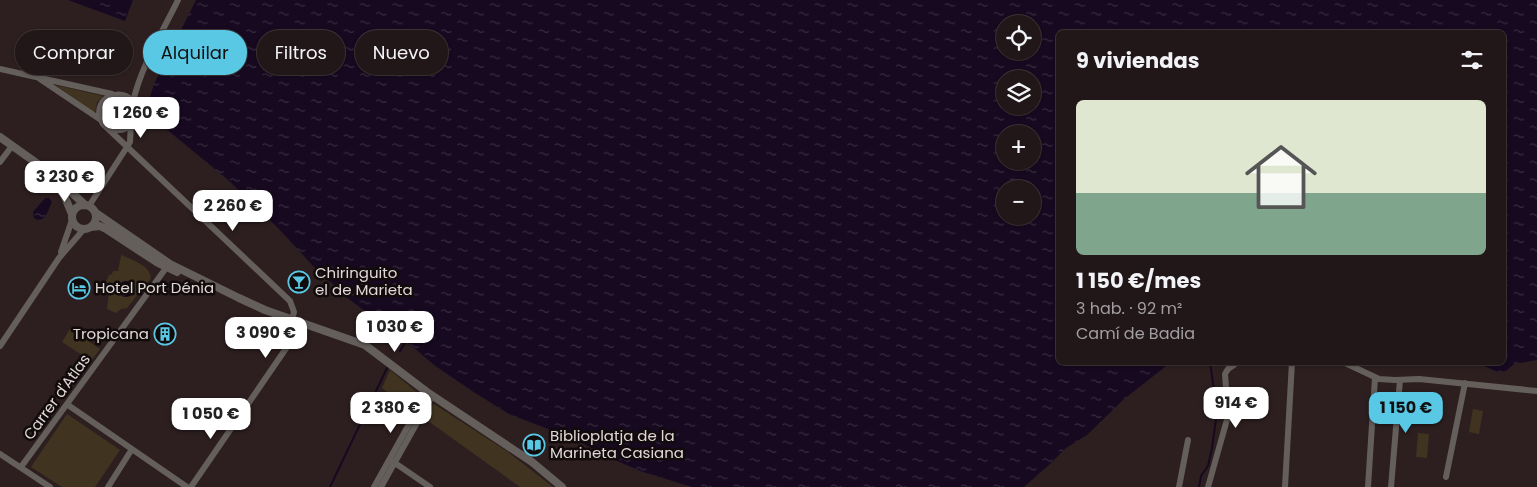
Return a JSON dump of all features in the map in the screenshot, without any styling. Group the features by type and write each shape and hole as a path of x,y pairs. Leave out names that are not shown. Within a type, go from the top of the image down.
{"street":[{"path":"59,258 76,207 87,205 130,142 131,124 136,111 133,102 136,88 178,0"},
{"path":"0,69 124,96 133,102"},
{"path":"37,77 101,120 127,147 290,301 294,312 292,320"},
{"path":"124,96 136,88"},
{"path":"101,120 99,115 101,104 114,94"},
{"path":"110,129 122,130 131,124"},
{"path":"0,137 57,178 96,213 165,261 256,306 365,345 429,394 532,462 562,487"},
{"path":"0,162 12,146"},
{"path":"44,170 64,195 76,227 100,226 166,268 185,276 203,280"},
{"path":"0,346 59,258 96,221 96,213"},
{"name":"Carrer d'Atlas","path":"21,467 166,268"},
{"path":"191,487 298,332 301,323"},
{"path":"1208,487 1228,416 1225,374 1234,365"},
{"path":"1285,487 1292,365"},
{"path":"1349,365 1375,378 1419,379 1537,391"},
{"path":"1368,487 1375,378"},
{"path":"1391,487 1400,380"},
{"path":"1446,477 1465,383"},
{"path":"374,487 392,461 429,394"},
{"path":"68,405 187,487"},
{"path":"1179,487 1188,440"},
{"path":"108,487 132,449"},
{"path":"0,454 50,487"},
{"path":"381,487 392,461"},
{"path":"392,461 430,487"}],"shaded area":[{"path":"55,85 103,96 97,102 95,113"},
{"path":"116,98 126,102 130,112 126,122 116,126 106,122 102,112 106,102"},
{"path":"122,255 136,261 148,270 151,278 127,308 121,309 116,313 107,309 109,294 101,292 101,287 104,286 113,271 118,271"},
{"path":"70,329 100,349 91,361 62,342"},
{"path":"390,370 419,394 410,410 382,388"},
{"path":"434,404 508,452 553,487 520,487 424,418"},
{"path":"1473,409 1483,411 1479,434 1469,432"},
{"path":"67,414 120,450 95,487 62,487 31,467"},
{"path":"1418,433 1429,434 1427,458 1416,457"}],"water":[{"path":"68,0 133,0 125,21"},
{"path":"196,0 1537,0 1537,360 1514,364 1506,371 1498,372 1481,365 1506,365 1506,30 1056,30 1056,365 1167,365 1123,400 1087,435 1066,448 1024,487 692,487 643,472 610,458 574,439 509,414 434,365 406,341 350,300 314,267 278,228 227,179 148,114 150,97 158,75 247,75 247,30 181,30"},
{"path":"45,198 49,198 52,202 46,216 38,220 34,218 33,212"},
{"path":"123,281 129,281 134,286 132,295 123,297 118,292 118,286"}],"waterway":[{"path":"400,351 406,341"},
{"path":"1199,487 1201,476 1208,466 1217,412 1210,365"},
{"path":"330,487 387,368"}],"place":[{"name":"Chiringuito el de Marieta","path":"299,282"},
{"name":"Hotel Port Dénia","path":"79,288"},
{"name":"Tropicana","path":"165,334"},
{"name":"Biblioplatja de la Marineta Casiana","path":"534,445"}]}
